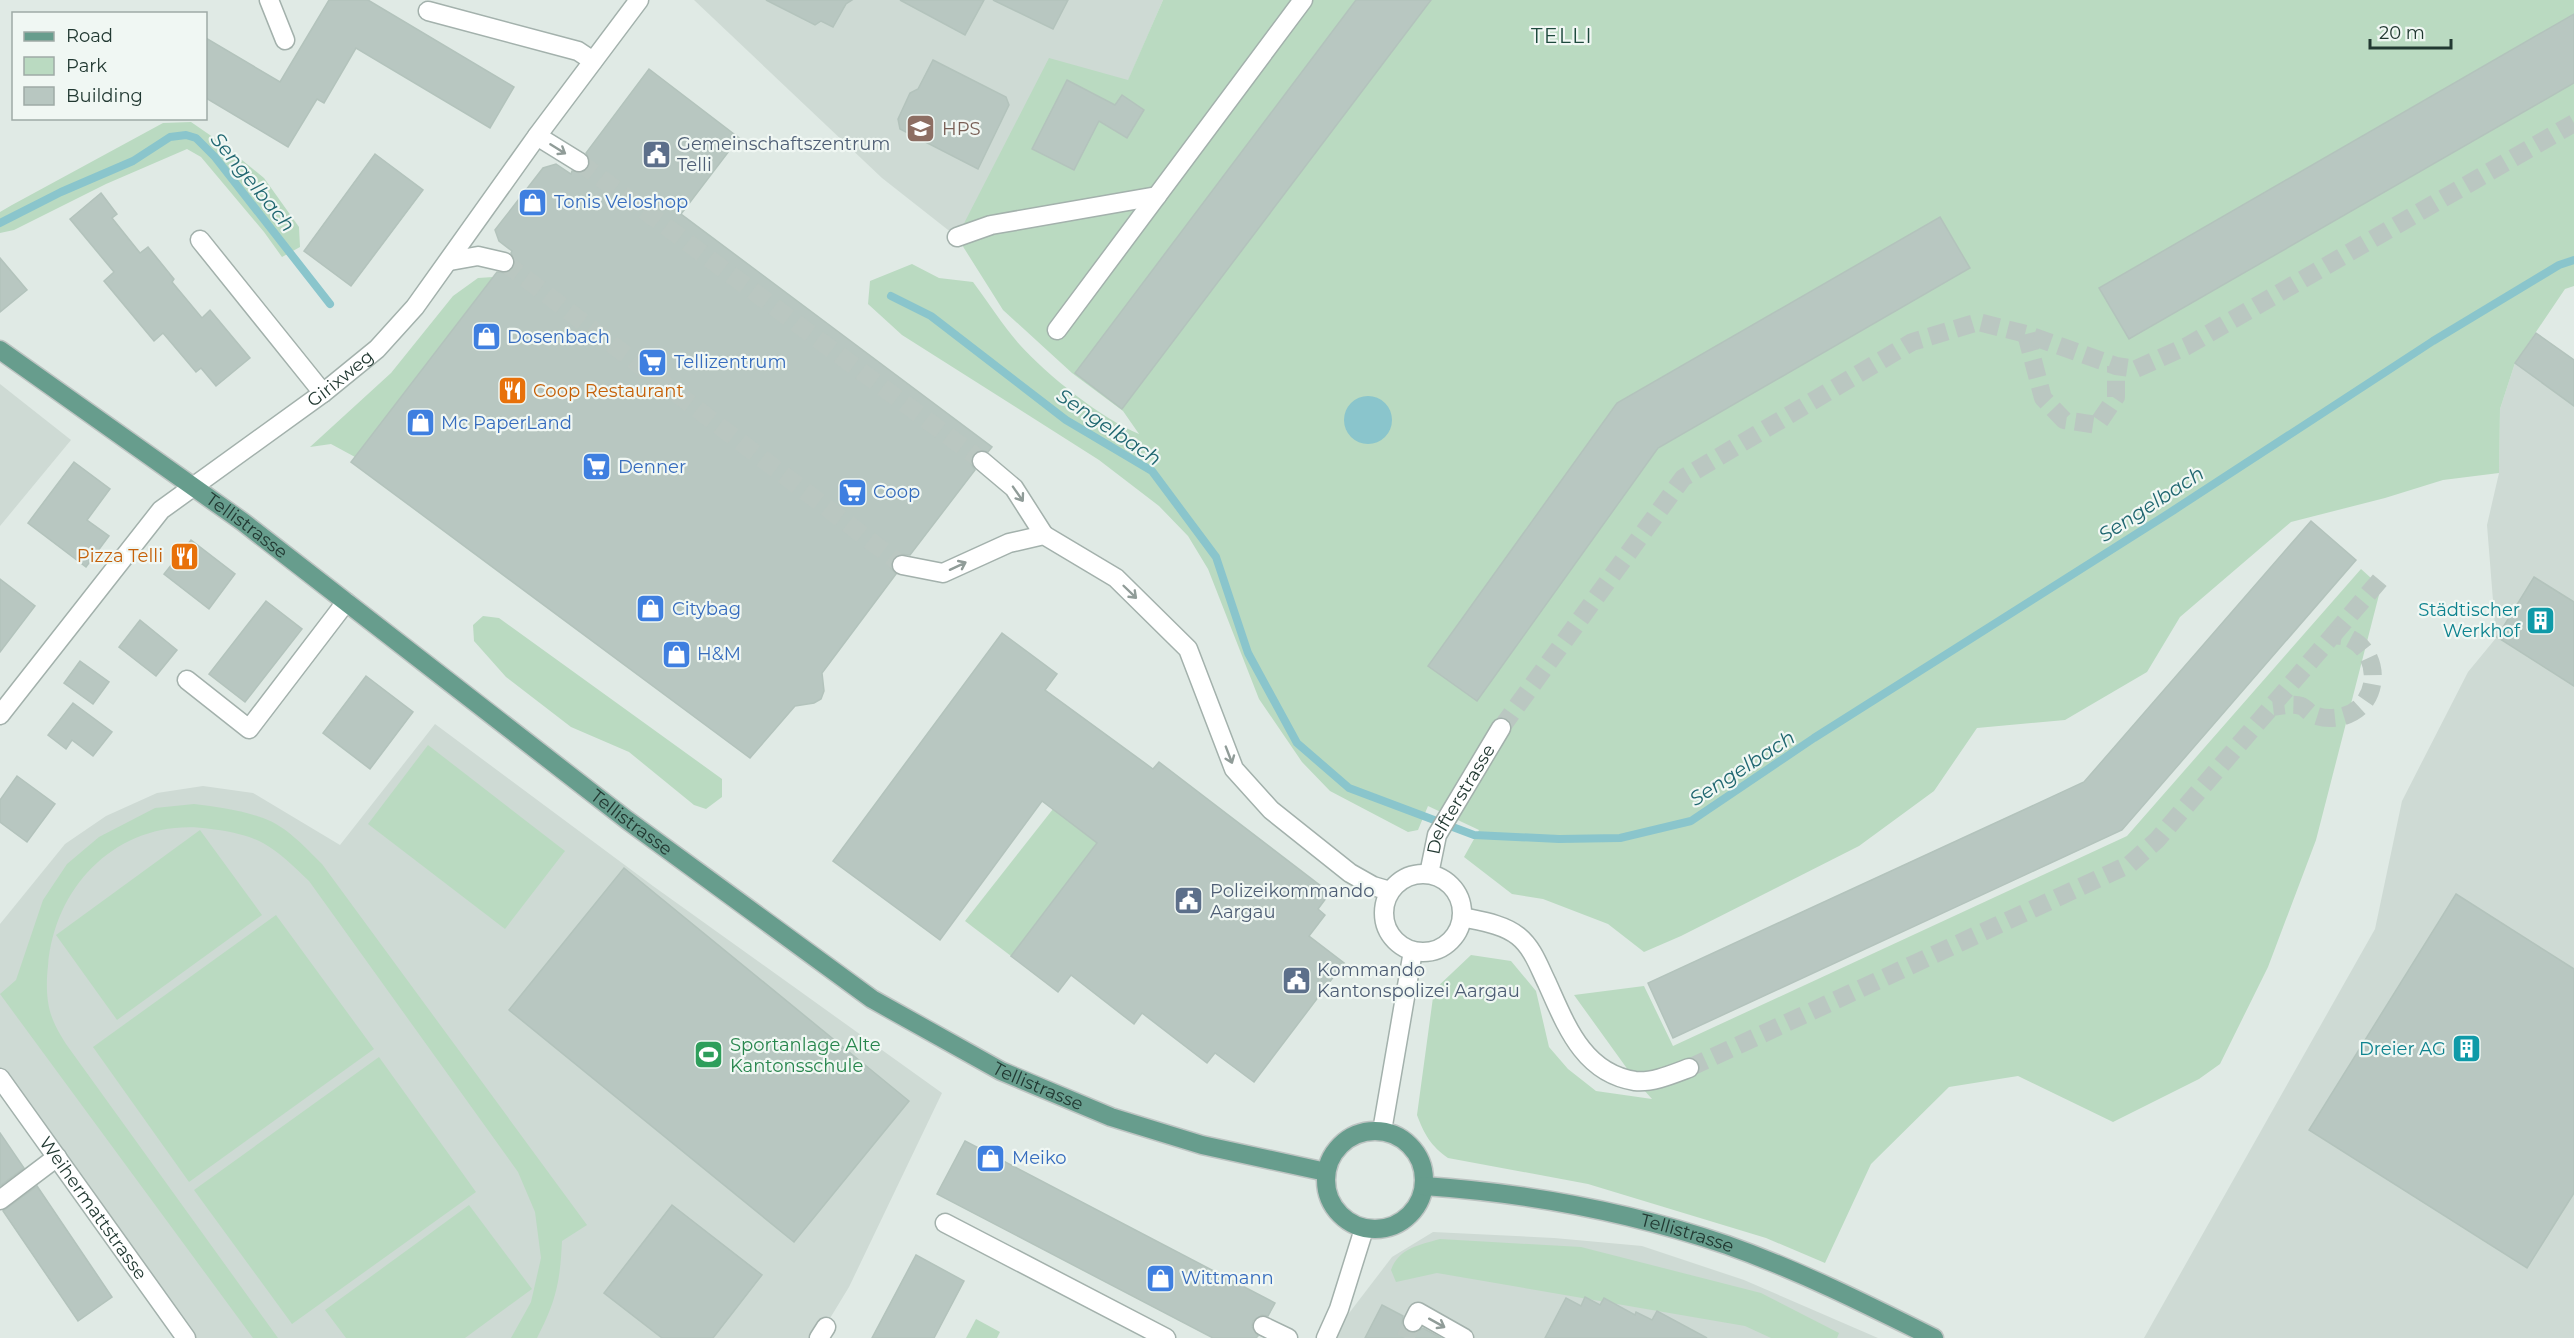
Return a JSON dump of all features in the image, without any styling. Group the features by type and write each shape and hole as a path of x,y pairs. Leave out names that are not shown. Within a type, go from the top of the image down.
{"main road":[{"name":"Tellistrasse","path":"0,350 243,522 627,820 872,999 1001,1071 1111,1117 1202,1145 1326,1172"},
{"path":"1382,1131 1394,1134 1414,1150 1421,1161 1425,1186 1422,1198 1408,1217 1388,1228 1364,1228 1354,1225 1338,1212 1328,1193 1326,1172 1336,1149 1346,1140 1357,1134 1382,1131"},
{"name":"Tellistrasse","path":"1425,1186 1463,1188 1546,1200 1667,1227 1727,1246 1812,1279 1934,1338"}],"street":[{"path":"269,0 285,40"},
{"name":"Girixweg","path":"0,715 160,510 323,393 377,350 415,307 450,261 537,136 639,0"},
{"path":"1057,330 1303,0"},
{"path":"428,11 578,51 593,61"},
{"path":"537,136 579,162"},
{"path":"957,237 991,225 1157,196"},
{"path":"200,240 323,393"},
{"path":"450,261 478,256 504,262"},
{"path":"982,461 1014,488 1044,535 1116,578 1188,649 1234,769 1271,810 1350,873 1373,886 1390,891"},
{"path":"902,565 944,573 1009,543 1044,535"},
{"path":"187,680 249,729 346,602"},
{"name":"Delfterstrasse","path":"1429,874 1437,835 1501,728"},
{"path":"1429,874 1440,878 1457,894 1462,916 1454,937 1445,945 1436,950 1413,951 1392,938 1386,927 1384,915 1390,891 1407,877 1429,874"},
{"path":"1462,916 1504,928 1519,937 1534,954 1573,1040 1588,1059 1613,1073 1636,1081 1664,1077 1689,1068"},
{"path":"1382,1131 1413,951"},
{"name":"Weihermattstrasse","path":"0,1078 186,1338"},
{"path":"0,1200 57,1157"},
{"path":"945,1223 1166,1338"},
{"path":"1326,1338 1339,1309 1364,1228"},
{"path":"1413,1322 1418,1312 1464,1338"},
{"path":"1263,1326 1288,1338"}],"shaded area":[{"name":"HPS","path":"694,0 1163,0 1128,81 957,237 882,178"},
{"path":"2536,333 2574,360 2574,1338 2144,1338 2375,929 2402,801 2468,672 2496,638 2487,525 2499,473 2500,409 2515,363"},
{"path":"0,384 71,440 0,526"},
{"name":"Sportanlage Alte Kantonsschule","path":"435,724 653,886 942,1093 849,1287 818,1338 186,1338 0,1078 0,924 65,844 106,816 157,793 203,786 253,793 340,845"},
{"path":"1433,1232 1554,1238 1642,1246 1744,1280 1878,1338 1330,1338 1392,1257"}],"green space":[{"path":"1163,0 2574,0 2574,286 2565,289 2515,363 2500,409 2499,473 2443,480 2385,498 2291,522 2180,617 2147,672 2065,720 1977,728 1934,791 1859,846 1681,936 1644,952 1608,924 1543,899 1512,894 1464,857 1479,830 1428,806 1418,830 1408,832 1330,791 1302,762 1259,699 1208,569 1188,536 1159,506 1099,460 902,335 868,304 870,281 912,264 939,278 973,282 1014,338 1031,357 1092,407 1139,434 1123,411 1072,373 1003,310 957,237 1049,58 1128,80"},
{"path":"191,122 264,178 299,227 300,247 282,257 201,157 187,149 106,184 14,230 0,233 0,212 12,205 163,123"},
{"path":"493,277 355,457 331,444 310,447 391,373 453,296 478,278"},
{"path":"2361,569 2381,587 2316,840 2268,967 2220,1064 2199,1079 2113,1122 2018,1076 1949,1087 1871,1164 1825,1263 1766,1238 1588,1184 1448,1158 1425,1134 1417,1115 1434,990 1471,955 1511,961 1536,991 1549,1047 1568,1069 1596,1091 1652,1099 1636,1081 1574,995 1644,986 1673,1046 2127,836"},
{"path":"483,616 499,618 722,779 722,797 706,809 694,805 629,752 571,727 506,677 474,641 473,625"},
{"path":"428,745 565,851 505,929 368,824"},
{"path":"194,804 255,815 280,826 322,864 587,1225 562,1241 556,1291 537,1338 511,1338 531,1302 541,1258 535,1212 518,1172 309,881 270,847 231,832 179,828 150,833 123,844 100,861 80,882 64,907 53,935 47,986 51,1014 66,1044 278,1338 253,1338 0,994 16,980 43,900 67,864 99,837 155,808"},
{"path":"1053,809 1097,843 1011,956 965,921"},
{"path":"200,830 262,915 117,1020 56,935"},
{"path":"276,915 374,1049 189,1182 93,1047"},
{"path":"379,1057 476,1192 292,1324 194,1190"},
{"path":"469,1205 532,1289 465,1338 346,1338 325,1310"},
{"path":"1440,1239 1581,1247 1761,1293 1839,1333 1837,1338 1771,1338 1745,1326 1437,1273 1396,1282 1391,1270 1404,1252"},
{"path":"976,1319 1000,1332 997,1338 966,1338"}],"water":[{"path":"1363,396 1373,396 1385,403 1392,415 1392,425 1385,437 1373,444 1363,444 1348,433 1344,425 1344,415 1355,400"}],"building":[{"path":"329,0 368,0 514,87 490,128 356,48 324,103 317,99 288,147 207,99 207,39 280,82"},
{"path":"766,0 852,0 846,4 833,27 821,21 815,25"},
{"path":"900,0 984,0 965,35"},
{"path":"993,0 1068,0 1053,29"},
{"path":"1356,0 1431,0 1122,409 1075,373"},
{"path":"2574,14 2574,83 2129,339 2099,288"},
{"path":"933,60 1006,97 1009,105 978,169 900,129 898,119 910,93 918,89"},
{"name":"Tellizentrum","path":"649,69 739,138 681,214 992,447 988,452 979,450 973,454 971,464 975,470 910,555 899,554 893,558 891,568 896,574 822,673 824,691 821,699 814,703 795,706 750,758 351,462 497,272 507,273 513,269 515,264 512,251 499,241 495,230 543,168 556,164 571,174 572,171 584,172 588,168 590,162 586,153"},
{"path":"1067,80 1115,105 1122,95 1144,110 1127,138 1099,121 1074,170 1032,149"},
{"path":"375,154 423,190 351,286 304,251"},
{"path":"101,193 117,214 112,218 140,253 148,247 174,279 172,282 202,318 210,310 250,358 216,386 201,368 196,372 163,333 154,341 104,281 114,272 70,219"},
{"path":"1940,217 1970,268 1658,448 1477,701 1428,666 1617,403"},
{"path":"0,258 27,290 0,312"},
{"path":"2536,333 2574,360 2574,406 2515,363"},
{"path":"74,462 110,489 87,520 109,536 86,567 28,523"},
{"path":"2311,521 2356,560 2122,830 1673,1038 1648,983 2084,782"},
{"path":"191,540 235,574 209,609 164,574"},
{"name":"Städtischer Werkhof","path":"2534,577 2574,602 2574,686 2497,637"},
{"path":"0,579 35,606 0,652"},
{"path":"266,601 302,629 245,702 209,674"},
{"path":"140,620 177,650 156,676 119,647"},
{"name":"Polizeikommando Aargau","path":"1002,633 1057,674 1045,690 1153,769 1159,762 1330,893 1318,909 1325,915 1309,936 1344,963 1254,1082 1215,1053 1207,1063 1142,1013 1134,1024 1071,975 1058,992 1011,956 1097,843 1042,801 940,940 833,861"},
{"path":"80,661 109,682 93,704 64,683"},
{"path":"366,676 413,712 370,769 323,733"},
{"path":"73,703 112,732 93,756 72,740 66,749 48,735"},
{"path":"17,776 55,804 27,842 0,822 0,800"},
{"name":"Sportanlage Alte Kantonsschule","path":"624,868 909,1101 794,1242 509,1010"},
{"name":"Dreier AG","path":"2456,894 2574,969 2574,1193 2527,1268 2309,1130"},
{"path":"0,1133 24,1168 0,1186"},
{"path":"965,1141 1275,1303 1268,1316 1262,1315 1253,1321 1252,1327 1258,1336 1256,1338 1213,1338 937,1194"},
{"path":"37,1186 112,1297 78,1321 3,1211"},
{"path":"672,1205 762,1275 713,1338 662,1338 604,1293"},
{"path":"916,1255 964,1281 934,1338 872,1338"},
{"path":"1585,1297 1600,1305 1604,1298 1635,1315 1636,1312 1652,1320 1657,1311 1707,1338 1545,1338 1566,1298 1581,1306"},
{"path":"1382,1305 1403,1316 1402,1323 1407,1332 1414,1333 1423,1328 1441,1338 1365,1338"}],"waterway":[{"name":"Sengelbach","path":"0,223 61,192 133,161 170,137 186,135 196,138 215,157 330,304"},
{"name":"Sengelbach","path":"891,296 931,316 1066,420 1152,471 1216,557 1248,653 1297,743 1349,788 1474,835 1559,839 1620,838 1691,821 1814,738 2174,510 2433,341 2559,265 2574,260"}],"tunnel":[{"path":"1501,728 1683,478 1912,342 1978,322 2026,334 2116,366 2136,369 2187,346 2574,123"},
{"path":"579,162 982,461"},
{"path":"504,262 902,565"},
{"path":"2026,334 2043,398 2064,420 2097,425 2116,397 2116,366"},
{"path":"2333,635 2380,580"},
{"path":"1689,1068 2130,864 2157,840 2333,635 2351,639 2368,657 2373,680 2370,692 2356,711 2344,716 2328,718 2316,716 2298,705 2273,707"},
{"path":"1405,1338 1413,1322"}],"place":[{"name":"HPS","path":"921,129"},
{"name":"Gemeinschaftszentrum Telli","path":"656,154"},
{"name":"Tonis Veloshop","path":"533,202"},
{"name":"Dosenbach","path":"486,337"},
{"name":"Tellizentrum","path":"653,362"},
{"name":"Coop Restaurant","path":"512,391"},
{"name":"Mc PaperLand","path":"420,423"},
{"name":"Denner","path":"597,467"},
{"name":"Coop","path":"852,492"},
{"name":"Pizza Telli","path":"184,556"},
{"name":"Citybag","path":"651,609"},
{"name":"Städtischer Werkhof","path":"2541,620"},
{"name":"H&M","path":"676,654"},
{"name":"Polizeikommando Aargau","path":"1189,901"},
{"name":"Kommando Kantonspolizei Aargau","path":"1296,980"},
{"name":"Dreier AG","path":"2467,1049"},
{"name":"Sportanlage Alte Kantonsschule","path":"709,1055"},
{"name":"Meiko","path":"991,1158"},
{"name":"Wittmann","path":"1160,1278"}],"district":[{"name":"TELLI","path":"1562,36"}]}
